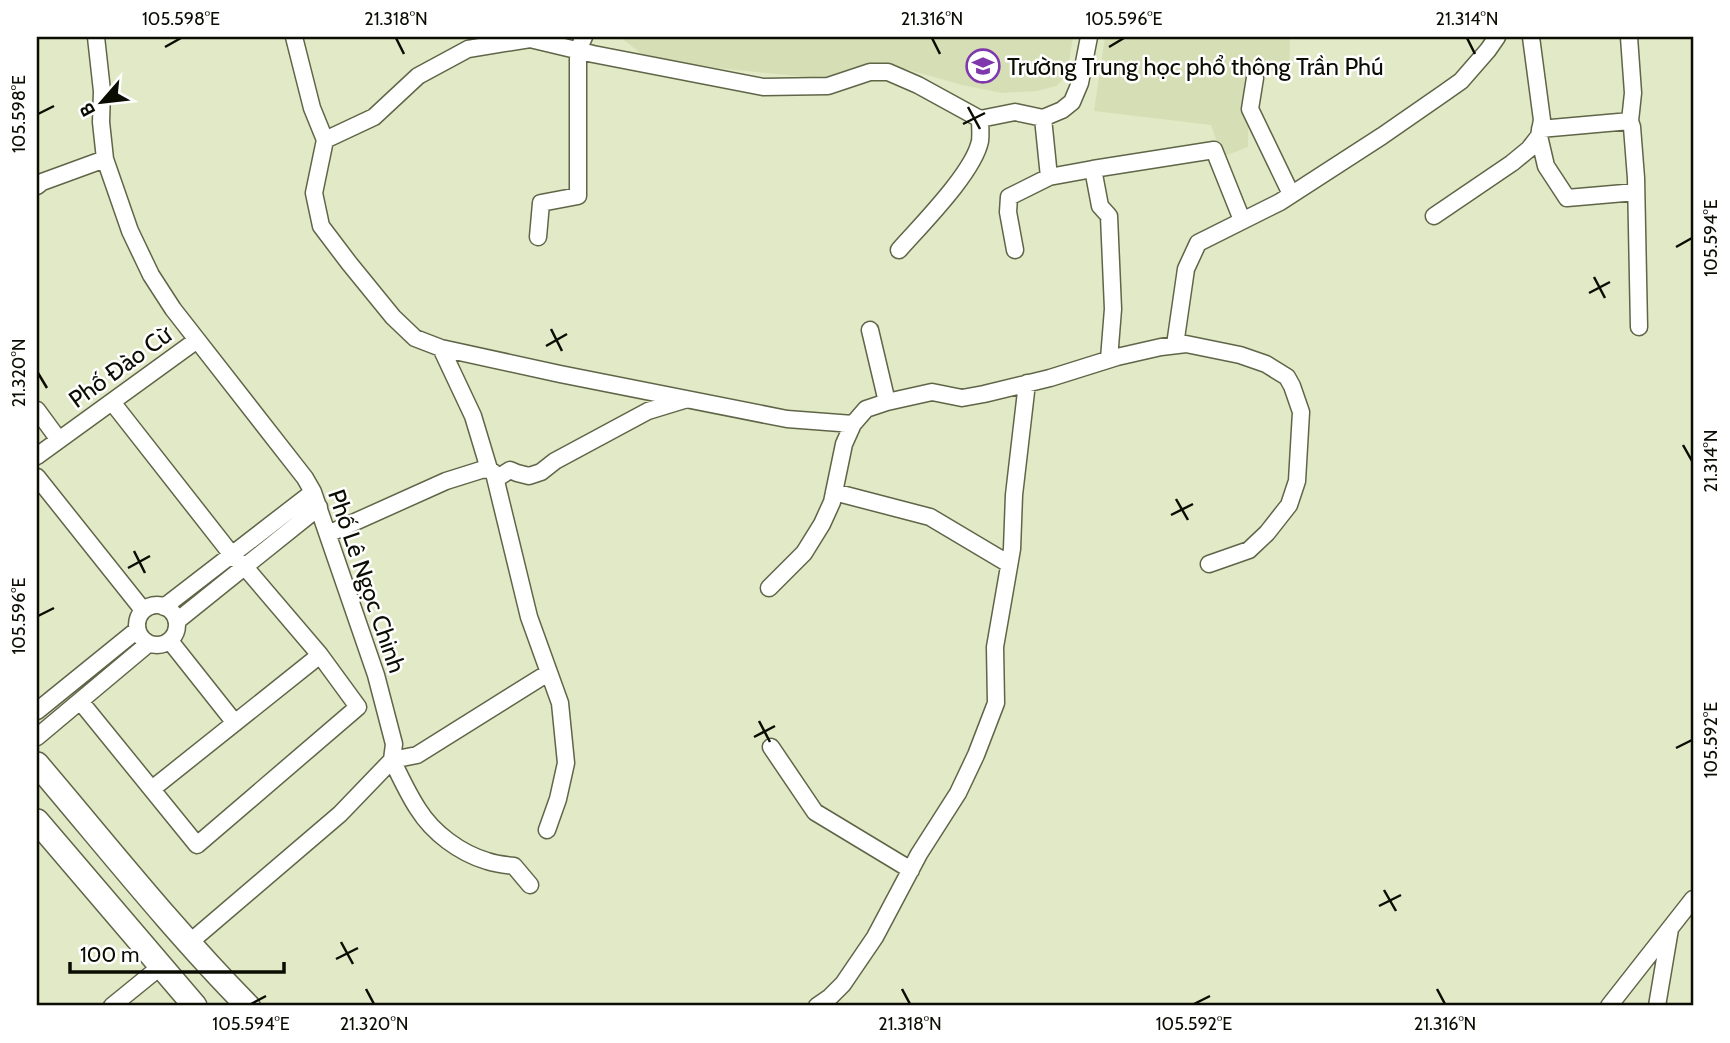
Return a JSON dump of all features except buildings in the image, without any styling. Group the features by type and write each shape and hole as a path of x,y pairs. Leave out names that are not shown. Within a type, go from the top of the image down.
{"main road":[{"path":"37,764 189,943 248,1006"},
{"path":"37,821 195,1006"}],"street":[{"name":"Phố Lê Ngọc Chinh","path":"96,37 106,159 130,231 151,275 173,309 305,478 316,500 376,675 394,744 392,760"},
{"path":"294,37 312,108 325,140 314,193 321,226 393,317 415,338 441,348 687,399 787,418 853,424"},
{"path":"325,140 374,117 418,76 468,49 530,39 581,44 763,87 828,86 870,72 888,72 980,119 1015,112 1043,118 1073,102 1080,83 1089,37"},
{"path":"1175,345 1186,268 1198,243 1280,202 1382,136 1461,81 1497,37"},
{"path":"1434,216 1512,163 1529,149 1539,133 1542,120 1531,37"},
{"path":"1629,37 1639,327"},
{"path":"538,237 541,204 578,196 581,44"},
{"path":"1255,78 1250,109 1291,194"},
{"path":"1043,118 1049,177"},
{"path":"899,250 965,171 980,141 980,119"},
{"path":"1539,133 1630,121"},
{"path":"1539,133 1546,166 1567,198 1636,192"},
{"path":"1015,250 1008,212 1009,197 1049,177 1214,150 1242,220"},
{"path":"37,186 106,159"},
{"path":"1093,169 1101,206 1109,216 1114,309 1109,359"},
{"path":"870,330 887,402"},
{"name":"Phố Đào Cừ","path":"37,456 197,340"},
{"path":"769,588 804,553 822,524 832,502 844,444 853,424 866,409 932,392 962,398 1050,378 1109,359 1186,344 1206,346 1266,364 1287,377 1293,386 1301,412 1297,481 1289,505 1267,533 1249,550 1209,564"},
{"path":"441,348 473,416 492,474 529,617 560,703 566,763 558,799 547,830"},
{"path":"817,1006 843,985 875,937 919,855 958,793 996,703 995,647 1012,549 1014,495 1027,383"},
{"path":"328,534 446,481 481,470 492,474 510,470 529,476 541,472 555,461 648,411 687,399"},
{"path":"80,701 197,845 358,707 320,655 232,555 111,402"},
{"path":"37,410 59,440"},
{"path":"37,477 143,610"},
{"path":"834,492 930,517 1009,564"},
{"path":"164,607 232,555 316,500"},
{"path":"177,621 245,567 316,500"},
{"path":"151,606 164,607 174,614 177,630 167,643 159,646 148,644 137,630 138,617 143,610 151,606"},
{"path":"37,710 137,630"},
{"path":"170,641 235,723"},
{"path":"37,737 148,644"},
{"path":"152,789 320,655"},
{"path":"189,943 340,814 392,760 417,755 548,673"},
{"path":"771,747 816,812 911,870"},
{"path":"392,760 417,809 443,836 472,856 514,866 530,885"},
{"path":"1609,1006 1693,899"},
{"path":"1657,1006 1670,927"},
{"path":"112,1006 160,967"}],"shaded area":[{"name":"Trường Trung học phổ thông Trần Phú","path":"620,37 1073,37 1067,74 1056,86 1037,91 1002,93 962,85 881,62 827,79 718,68 644,56"},
{"path":"1105,37 1290,37 1289,72 1249,71 1248,147 1222,157 1211,125 1094,111"}],"place":[{"name":"Trường Trung học phổ thông Trần Phú","path":"983,66"}]}
